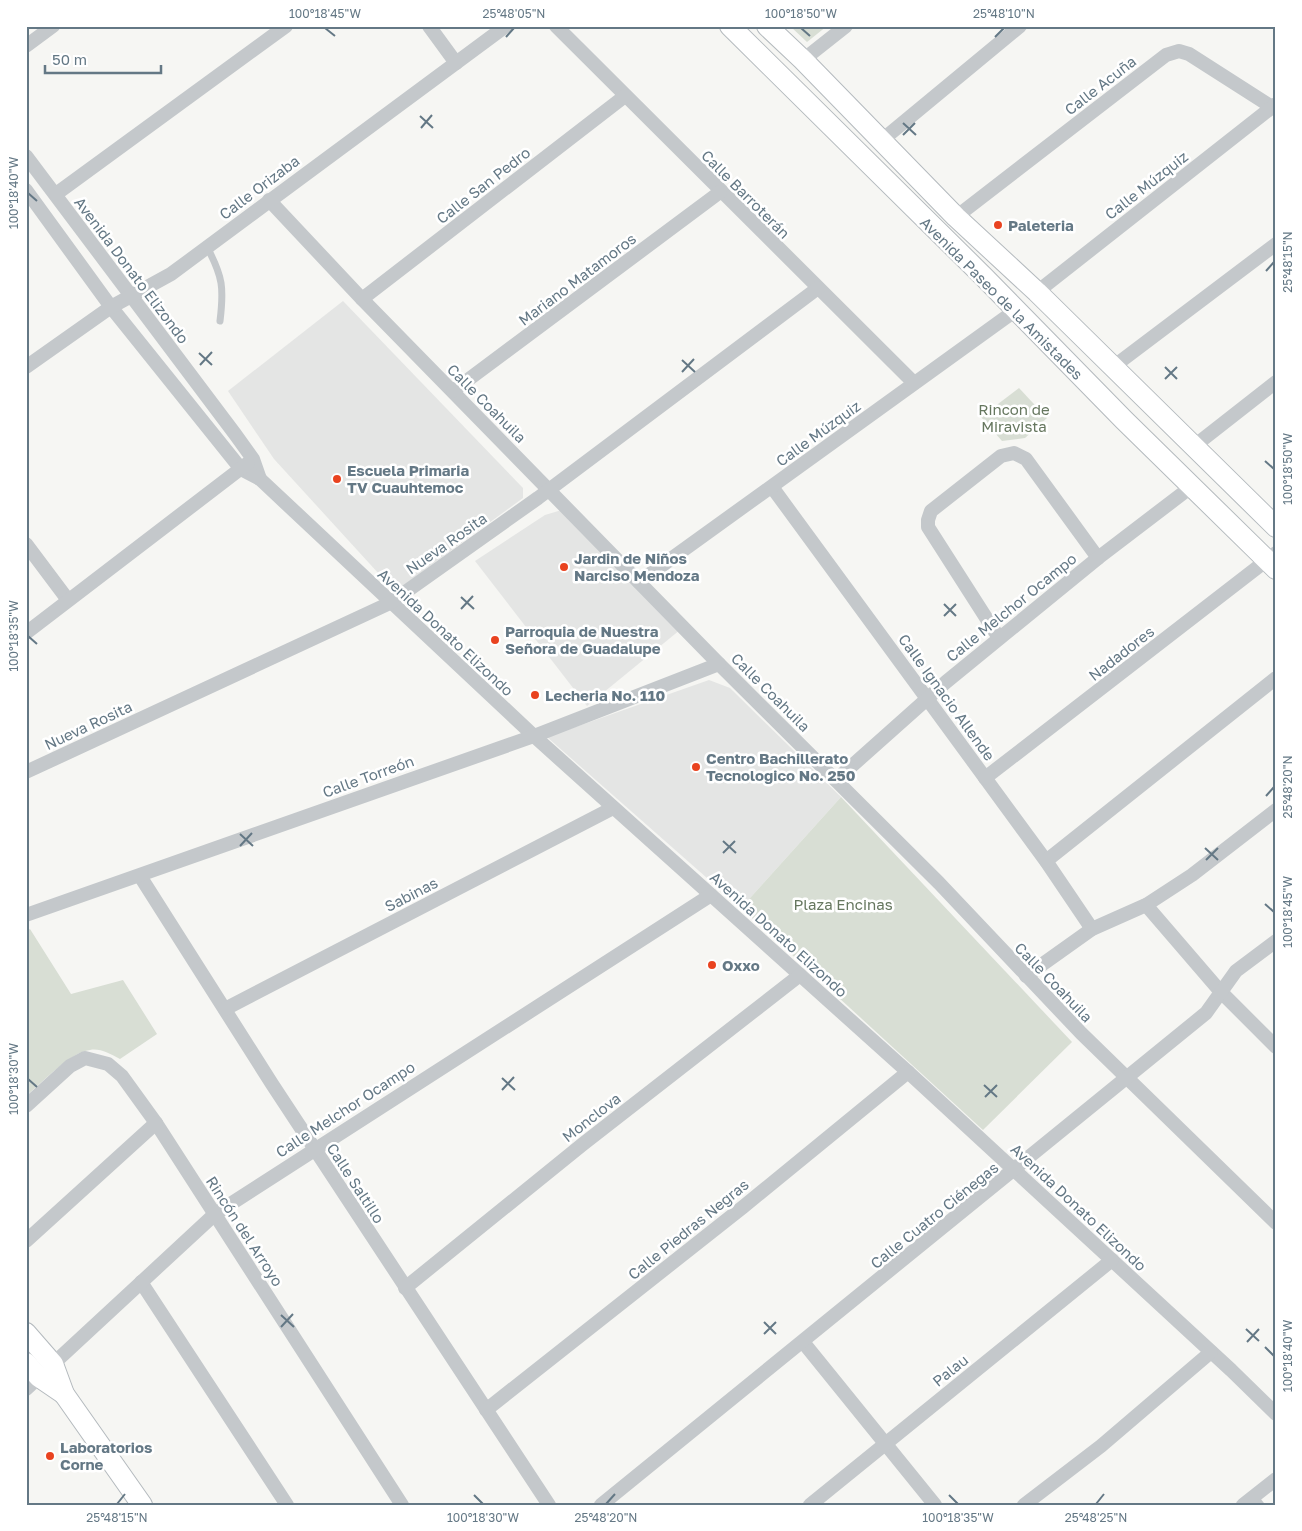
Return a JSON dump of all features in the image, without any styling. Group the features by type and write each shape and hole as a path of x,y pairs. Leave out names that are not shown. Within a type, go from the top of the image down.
{"street":[{"path":"26,46 53,26"},
{"path":"56,194 286,26"},
{"path":"429,26 456,63"},
{"name":"Calle Orizaba","path":"26,367 111,307 171,274 506,26"},
{"name":"Calle Barroterán","path":"556,26 720,192 914,383"},
{"name":"Avenida Paseo de la Amistades","path":"730,26 985,278 1191,487 1272,561"},
{"name":"Avenida Paseo de la Amistades","path":"767,26 803,60 856,117 956,217 1037,292 1193,447 1274,523"},
{"path":"803,60 846,26"},
{"path":"881,141 1020,26"},
{"name":"Calle Acuña","path":"956,217 1166,54 1179,51 1189,54 1274,106"},
{"name":"Calle San Pedro","path":"362,299 624,96"},
{"name":"Calle Múzquiz","path":"1037,292 1274,106"},
{"path":"840,136 856,117"},
{"name":"Avenida Donato Elizondo","path":"26,156 253,459 260,479"},
{"name":"Avenida Donato Elizondo","path":"26,190 111,307 241,469 260,479 390,603 534,736 908,1072 1276,1414"},
{"name":"Mariano Matamoros","path":"453,392 720,192"},
{"name":"Calle Coahuila","path":"270,200 362,299 719,664 939,883 1026,976 1127,1079 1276,1223"},
{"path":"1113,367 1276,244"},
{"path":"985,278 1001,259"},
{"name":"Nueva Rosita","path":"26,772 390,603 549,489 818,288"},
{"name":"Calle Múzquiz","path":"639,582 1016,310"},
{"path":"1193,447 1276,382"},
{"path":"1124,420 1147,402"},
{"path":"999,638 928,527 931,511 1001,456 1014,453 1026,459 1098,558"},
{"path":"26,632 253,459"},
{"name":"Calle Ignacio Allende","path":"772,487 1046,861 1092,929"},
{"name":"Calle Melchor Ocampo","path":"836,780 999,638 1098,558 1191,487"},
{"path":"26,544 68,600"},
{"name":"Nadadores","path":"985,778 1272,561"},
{"name":"Calle Torreón","path":"26,915 140,876 386,786 534,736 719,664"},
{"path":"1046,861 1276,678"},
{"name":"Sabinas","path":"225,1009 613,808"},
{"path":"1026,976 1092,929 1146,905 1192,875 1276,810"},
{"name":"Calle Saltillo","path":"140,876 314,1148 548,1505"},
{"name":"Calle Melchor Ocampo","path":"36,1373 141,1282 215,1214 314,1148 711,895"},
{"path":"1146,905 1220,991 1276,1047"},
{"name":"Calle Cuatro Ciénegas","path":"601,1505 1206,1013 1236,971 1276,941"},
{"name":"Monclova","path":"405,1288 583,1144 800,975"},
{"name":"Rincón del Arroyo","path":"26,1106 70,1066 85,1058 108,1064 122,1076 156,1123 402,1505"},
{"name":"Calle Piedras Negras","path":"486,1410 742,1207 908,1072"},
{"path":"26,1241 156,1123"},
{"name":"Palau","path":"810,1505 1112,1260"},
{"path":"141,1282 287,1505"},
{"path":"26,1333 36,1373 64,1394 142,1505"},
{"path":"803,1342 936,1505"},
{"path":"1024,1505 1100,1446 1211,1352"},
{"path":"1253,1502 1276,1479"}],"lane":[{"path":"206,247 221,276 223,297 220,321"}],"shaded area":[{"path":"343,301 523,488 523,498 400,588 390,586 274,459 228,391"},
{"path":"565,509 686,625 587,706 475,561 545,515"},
{"name":"Centro Bachillerato Tecnologico No. 250","path":"709,680 730,688 841,797 741,908 547,737"}],"green space":[{"path":"790,26 827,26 807,42"},
{"name":"Rincon de Miravista","path":"1019,388 1047,418 1025,438 1002,441 981,417"},
{"name":"Plaza Encinas","path":"841,797 1072,1042 983,1130 741,908"},
{"path":"30,929 71,994 123,980 157,1034 120,1059 98,1050 82,1052 56,1069 26,1096 26,931"}],"place":[{"name":"Paleteria","path":"998,225"},
{"name":"Escuela Primaria TV Cuauhtemoc","path":"337,479"},
{"name":"Jardin de Niños Narciso Mendoza","path":"564,567"},
{"name":"Parroquia de Nuestra Señora de Guadalupe","path":"495,640"},
{"name":"Lecheria No. 110","path":"535,695"},
{"name":"Centro Bachillerato Tecnologico No. 250","path":"696,767"},
{"name":"Oxxo","path":"712,965"},
{"name":"Laboratorios Corne","path":"50,1456"}]}
